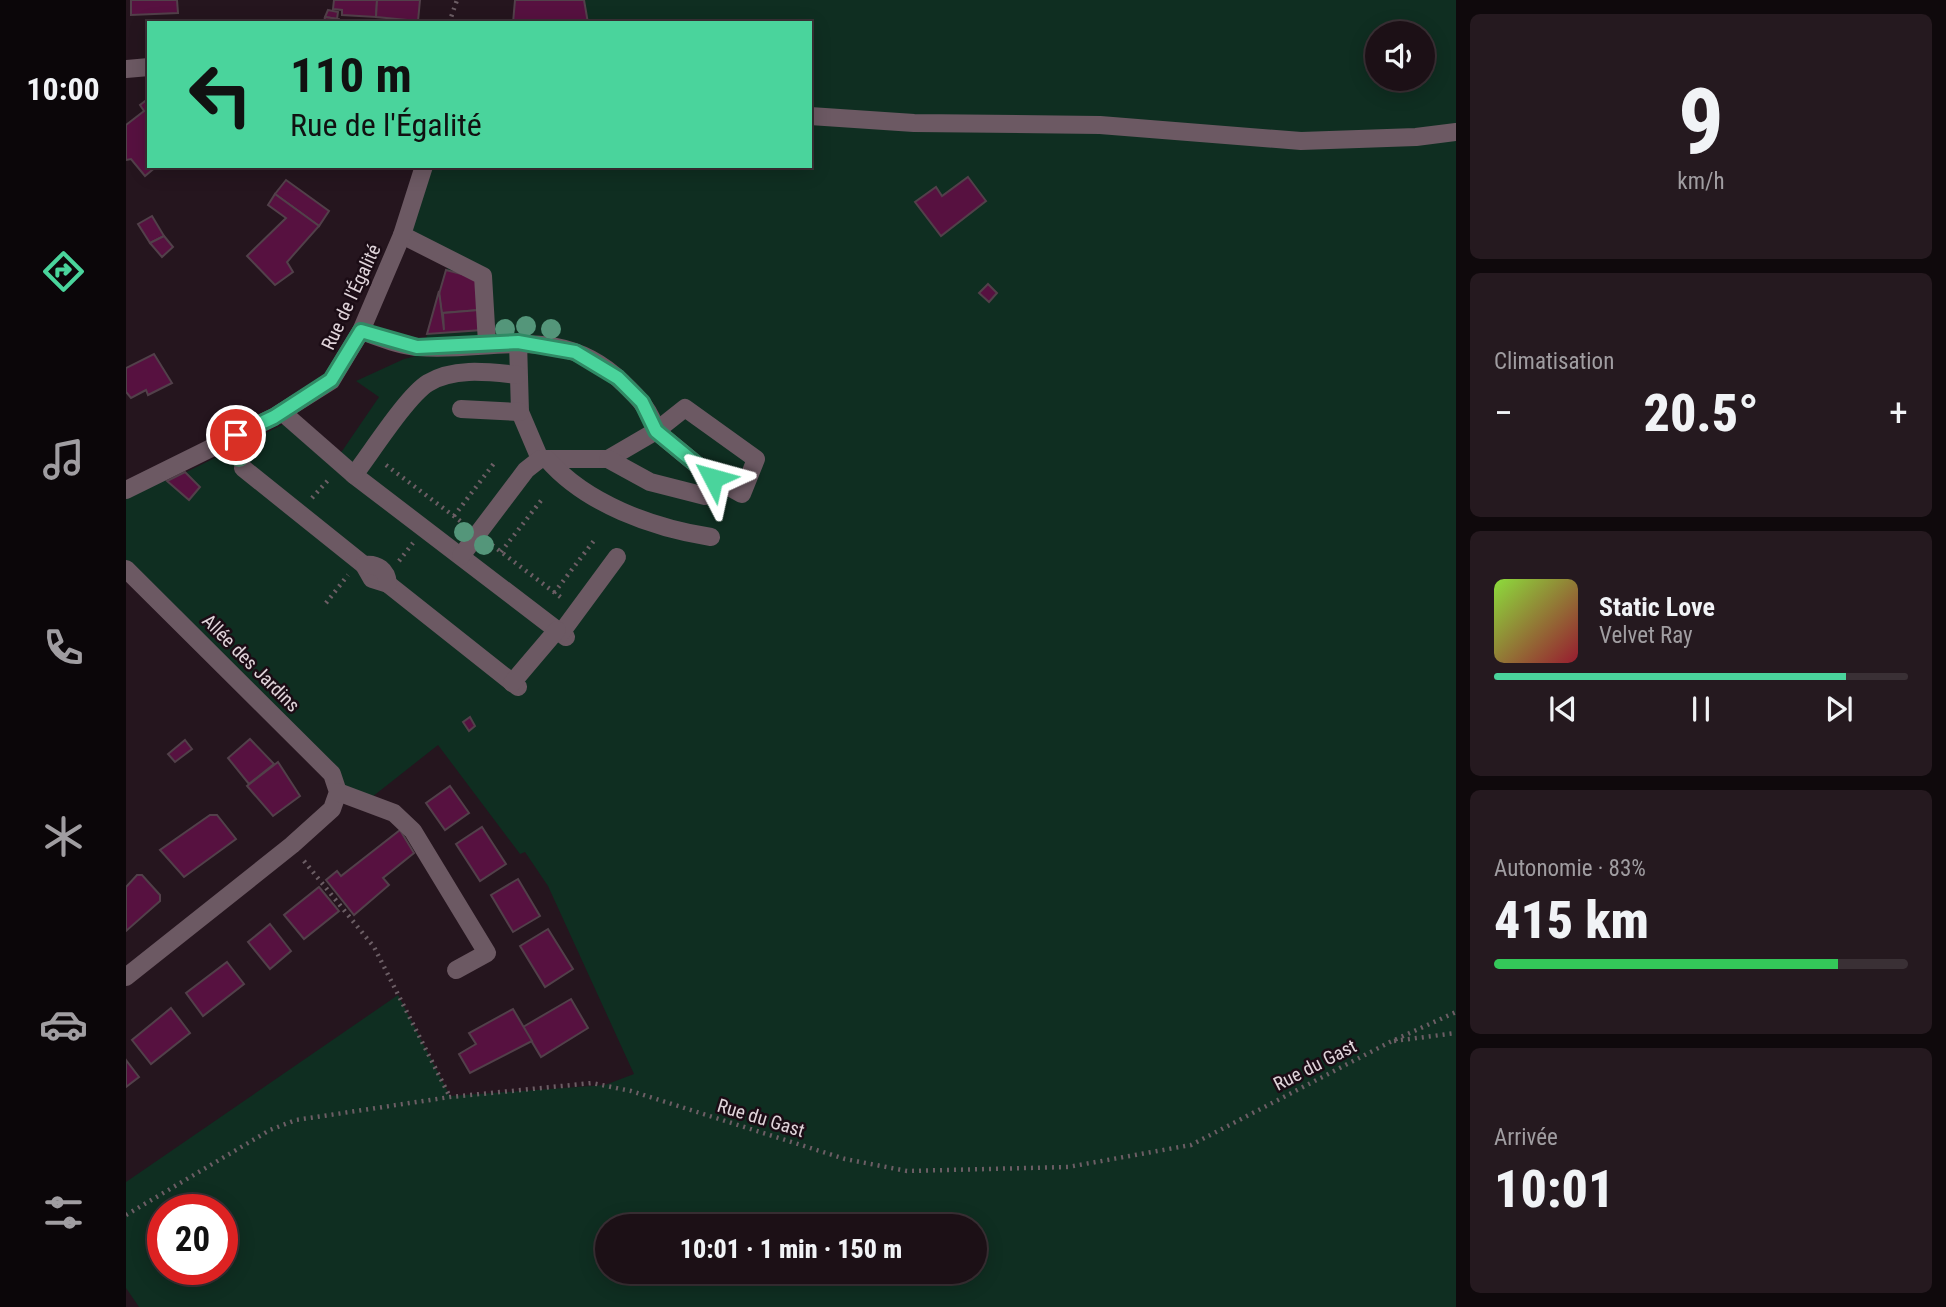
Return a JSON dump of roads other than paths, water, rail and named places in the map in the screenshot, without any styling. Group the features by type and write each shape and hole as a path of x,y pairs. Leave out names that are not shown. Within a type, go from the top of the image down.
{"street":[{"path":"126,69 147,67"},
{"path":"812,116 914,123 1100,125 1301,141 1416,138 1456,132"},
{"name":"Rue de l'Égalité","path":"126,490 282,412 331,380 361,331 402,235 423,168"},
{"path":"402,235 483,276 487,343"},
{"path":"361,331 417,347 518,342 562,347 597,363 618,378 642,402 656,431 713,478 742,494 756,459 717,433 696,414 681,409 656,431 608,458 544,459 526,470 461,556"},
{"path":"518,342 520,412 544,459 574,484 631,515 680,531 711,537"},
{"path":"354,475 425,385 446,376 473,372 518,375"},
{"path":"461,409 520,412"},
{"path":"282,412 354,475 562,633"},
{"path":"608,458 650,482 705,496"},
{"path":"243,468 361,563 372,579 388,580 515,685 562,633 617,557"},
{"name":"Allée des Jardins","path":"126,569 332,774 338,792"},
{"path":"126,977 292,845 332,809 338,792 394,813 413,831 487,953 456,970"}]}
